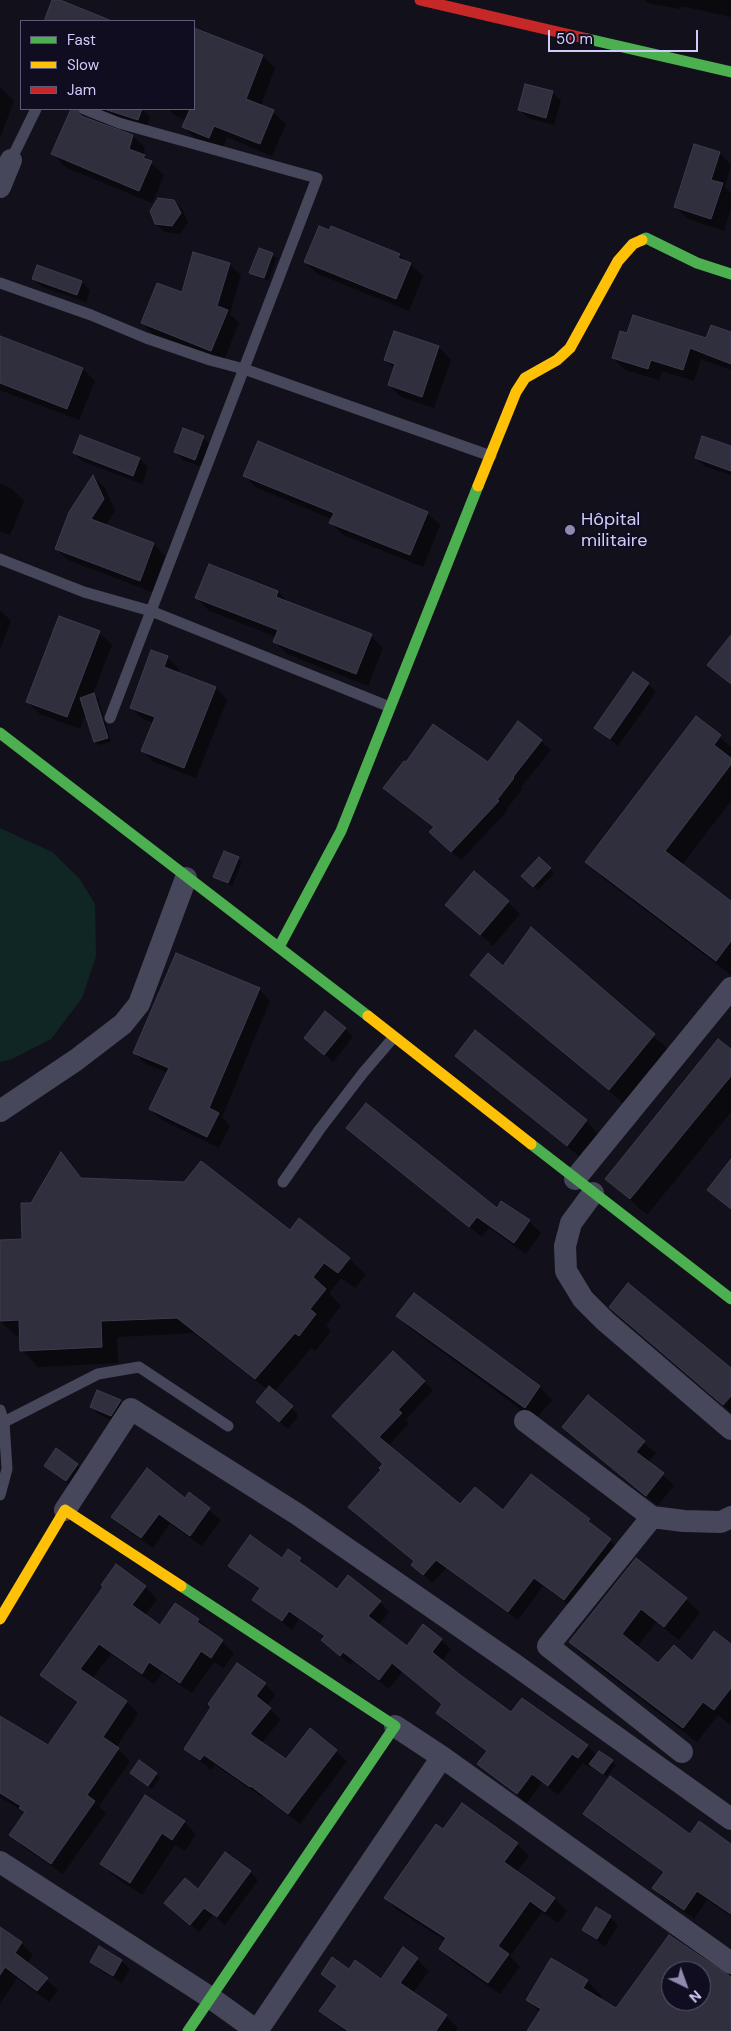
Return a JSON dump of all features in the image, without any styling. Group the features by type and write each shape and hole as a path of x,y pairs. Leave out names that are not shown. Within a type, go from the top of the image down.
{"street":[{"path":"420,0 731,72"},
{"path":"0,187 11,160"},
{"path":"279,947 341,831 516,392 525,378 557,360 570,348 618,261 633,244 646,238 697,262 731,274"},
{"path":"0,733 186,878 279,947 393,1038 731,1299"},
{"path":"0,1111 76,1060 123,1024 139,1004 186,878"},
{"path":"575,1179 731,988"},
{"path":"593,1193 572,1223 565,1246 566,1271 583,1299 605,1321 731,1429"},
{"path":"0,1619 64,1510 131,1409 305,1519 514,1664 731,1820"},
{"path":"525,1421 652,1517 684,1521 721,1522 731,1517"},
{"path":"64,1510 442,1757 731,1963"},
{"path":"652,1517 548,1646 682,1752"},
{"path":"188,2031 395,1726"},
{"path":"0,1862 211,1998 257,2031 442,1757"}],"lane":[{"path":"11,160 36,110"},
{"path":"87,110 138,128 317,178 110,718"},
{"path":"0,283 91,315 156,341 210,360 244,369 491,456"},
{"path":"0,560 84,592 151,611 390,707"},
{"path":"283,1182 320,1129 363,1073 393,1038"},
{"path":"4,1422 98,1374 139,1367 228,1426"},
{"path":"0,1410 4,1422 7,1469 0,1495"}],"green space":[{"path":"0,828 52,852 79,878 95,904 96,956 82,998 51,1039 12,1059 0,1062"}],"building":[{"path":"52,0 60,0 110,20 44,20"},
{"path":"195,28 263,55 246,99 274,110 260,144 214,126 209,138 182,127 190,110 195,110"},
{"path":"525,84 553,91 546,118 518,110"},
{"path":"71,110 78,110 81,116 133,135 129,149 145,155 143,158 152,161 139,191 51,154"},
{"path":"107,110 142,110 138,120"},
{"path":"694,144 720,152 711,180 723,183 711,219 674,207"},
{"path":"158,198 174,200 181,213 172,226 155,224 150,211"},
{"path":"319,226 329,230 331,226 400,254 398,258 411,263 396,299 304,262"},
{"path":"259,248 273,253 264,278 249,273"},
{"path":"193,252 230,263 217,306 228,310 211,351 141,323 157,283 182,292"},
{"path":"37,265 82,281 77,295 32,279"},
{"path":"633,315 706,338 711,325 731,332 731,364 690,348 683,370 651,360 648,369 612,358 620,331 627,333"},
{"path":"394,331 439,346 422,397 388,385 395,364 384,360"},
{"path":"0,336 83,368 67,409 0,383"},
{"path":"183,428 204,436 195,460 174,452"},
{"path":"80,435 140,458 133,476 73,453"},
{"path":"702,436 731,446 731,471 695,458"},
{"path":"258,441 428,512 410,555 329,523 334,513 243,476"},
{"path":"93,475 104,499 91,519 154,543 140,581 55,549 69,512"},
{"path":"209,564 278,591 276,597 372,634 356,674 273,642 278,630 195,598"},
{"path":"59,616 100,631 67,717 26,702"},
{"path":"731,635 731,684 707,665"},
{"path":"151,650 168,656 164,667 216,687 184,768 141,751 155,717 130,708"},
{"path":"633,672 649,683 610,739 594,728"},
{"path":"94,693 108,738 94,742 80,698"},
{"path":"696,716 721,735 714,745 731,758 731,764 665,851 731,901 731,941 716,961 585,862"},
{"path":"518,721 542,740 513,777 497,800 499,801 451,852 429,832 434,827 383,788 404,761 406,762 433,724 488,762"},
{"path":"224,851 239,857 228,883 213,877"},
{"path":"539,857 551,868 533,887 521,876"},
{"path":"474,871 509,901 480,935 445,905"},
{"path":"531,927 655,1034 609,1090 470,975 488,953 503,966"},
{"path":"176,953 260,988 209,1108 219,1113 207,1137 149,1109 169,1068 133,1053"},
{"path":"325,1011 346,1028 324,1055 304,1038"},
{"path":"475,1030 587,1120 567,1146 455,1056"},
{"path":"718,1039 731,1049 731,1076 630,1199 605,1179"},
{"path":"366,1103 497,1208 501,1201 530,1220 514,1243 477,1217 469,1227 346,1128"},
{"path":"61,1152 81,1178 184,1182 201,1161 290,1230 299,1218 350,1258 338,1273 324,1263 313,1277 326,1289 310,1309 316,1314 299,1336 295,1333 255,1379 177,1318 101,1321 102,1347 20,1351 19,1320 0,1321 0,1240 22,1239 21,1203 31,1203"},
{"path":"731,1159 731,1209 707,1190"},
{"path":"628,1283 731,1368 731,1396 723,1405 609,1307"},
{"path":"414,1293 540,1386 525,1408 396,1316"},
{"path":"393,1351 425,1381 398,1410 402,1413 379,1437 460,1504 475,1487 503,1510 531,1474 590,1519 588,1521 611,1539 564,1600 534,1578 508,1612 436,1560 423,1575 411,1565 414,1561 348,1507 381,1470 379,1468 383,1464 332,1416"},
{"path":"269,1386 293,1406 279,1422 256,1402"},
{"path":"97,1390 121,1400 111,1416 90,1407"},
{"path":"588,1395 645,1441 636,1452 664,1473 646,1496 562,1427"},
{"path":"56,1448 78,1464 66,1481 44,1466"},
{"path":"147,1468 185,1498 189,1492 210,1508 190,1536 159,1514 141,1538 111,1517"},
{"path":"250,1535 282,1558 288,1549 301,1558 299,1561 337,1589 348,1575 381,1601 368,1616 407,1646 423,1624 442,1639 432,1652 459,1674 511,1712 522,1698 588,1745 578,1758 572,1754 548,1786 532,1774 517,1794 477,1764 487,1751 436,1713 442,1704 392,1663 379,1680 343,1652 340,1656 321,1640 325,1636 289,1611 282,1621 252,1600 260,1588 228,1566"},
{"path":"636,1558 687,1598 664,1627 641,1609 622,1634 658,1663 674,1645 692,1661 714,1631 731,1644 731,1688 714,1710 703,1702 683,1728 569,1642"},
{"path":"116,1564 146,1586 132,1605 160,1625 175,1603 199,1619 197,1622 223,1640 211,1658 201,1651 180,1683 149,1662 142,1674 99,1644 80,1669 127,1701 103,1737 119,1748 87,1795 95,1801 51,1864 9,1835 25,1812 19,1808 21,1806 0,1793 0,1716 48,1745 78,1702 40,1675 103,1587 101,1585"},
{"path":"237,1663 266,1683 256,1696 271,1708 250,1734 286,1759 310,1728 337,1750 288,1814 251,1786 204,1755 200,1760 184,1749 211,1707 208,1704"},
{"path":"599,1751 613,1760 603,1774 589,1764"},
{"path":"139,1760 157,1773 148,1786 130,1773"},
{"path":"610,1776 690,1834 699,1821 731,1844 731,1914 697,1891 684,1910 652,1888 664,1872 583,1814"},
{"path":"145,1795 185,1821 172,1840 162,1833 130,1883 100,1864"},
{"path":"462,1803 518,1843 504,1862 555,1898 545,1912 530,1901 498,1946 509,1954 488,1983 439,1949 446,1938 384,1898 436,1824 443,1829"},
{"path":"225,1852 251,1871 217,1917 204,1908 190,1925 164,1903 185,1878 198,1889"},
{"path":"596,1907 611,1916 597,1939 582,1930"},
{"path":"0,1927 22,1942 15,1953 48,1978 37,1991 5,1967 0,1975"},
{"path":"669,1935 707,1961 661,1961 661,2011 711,2011 711,1963 731,1977 731,2031 527,2031 541,2009 526,2000 551,1958 588,1980 583,1988 616,2008"},
{"path":"99,1946 122,1960 113,1976 90,1962"},
{"path":"403,1947 418,1958 400,1983 447,2015 436,2031 348,2031 319,2011 337,1986 321,1974 332,1957 349,1969 355,1960 381,1979"}],"traffic: fast":[{"path":"588,39 731,72"},
{"path":"642,240 646,238 697,263 731,274"},
{"path":"279,947 341,831 478,486"},
{"path":"0,733 368,1016"},
{"path":"531,1144 731,1299"},
{"path":"181,1586 395,1726 188,2031"}],"traffic: slow":[{"path":"478,486 516,392 525,378 557,360 570,348 618,261 633,244 642,240"},
{"path":"368,1016 531,1144"},
{"path":"0,1619 65,1510 181,1586"}],"traffic: jam":[{"path":"420,0 588,39"}],"place":[{"name":"Hôpital militaire","path":"570,530"}]}
